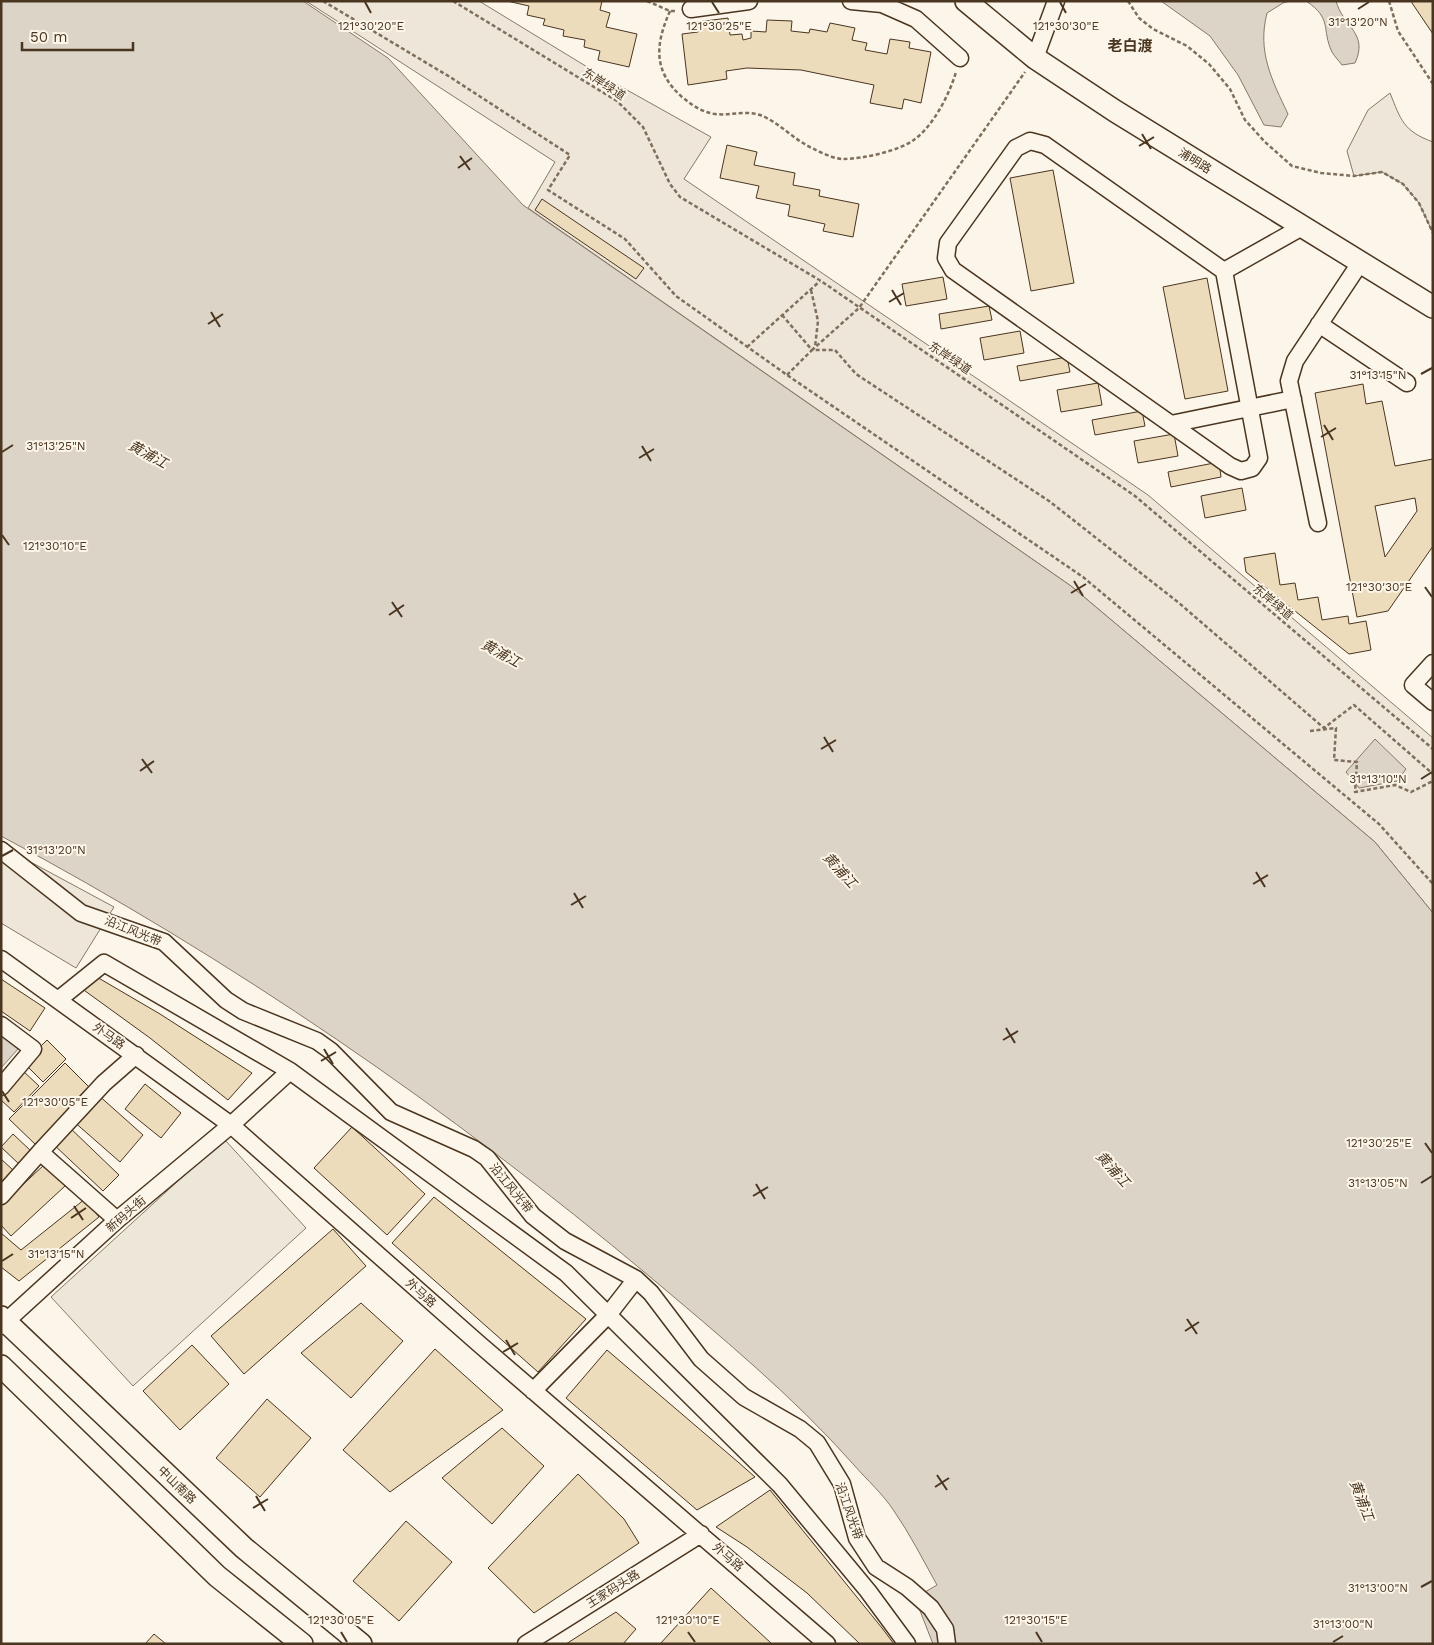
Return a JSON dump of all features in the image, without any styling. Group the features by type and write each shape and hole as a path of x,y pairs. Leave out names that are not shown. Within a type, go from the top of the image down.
{"main road":[{"name":"浦明路","path":"966,1 1035,58 1115,111 1433,307"},
{"name":"中山南路","path":"3,1321 244,1548 361,1644"},
{"path":"1,1366 217,1576 302,1644"}],"street":[{"path":"691,9 749,1"},
{"path":"851,1 882,4 916,20 960,58"},
{"path":"1035,58 1056,1"},
{"path":"1030,141 1045,145 1224,270 1259,458 1252,468 1241,471 1230,466 954,270 946,258 948,243 1016,148 1030,141"},
{"path":"1224,270 1302,227"},
{"path":"1318,523 1289,381 1295,361 1360,263"},
{"path":"1319,324 1407,384"},
{"path":"1171,424 1293,399"},
{"path":"1433,663 1413,685 1433,702"},
{"name":"沿江风光带","path":"1,850 82,913 164,942 226,1000 243,1011 317,1040 332,1051 391,1112 474,1149 488,1158 533,1216 565,1241 636,1279 651,1293 701,1359 744,1397 800,1429 817,1443 842,1484 857,1538 876,1567 907,1587 931,1608 946,1629 947,1644"},
{"name":"外马路","path":"1,959 232,1125 533,1391 828,1644"},
{"path":"58,1000 104,963 290,1070 566,1273 780,1485 868,1591 907,1644"},
{"path":"1,1025 33,1049 1,1087"},
{"path":"1,1196 104,1083 136,1055"},
{"name":"新码头街","path":"3,1321 117,1220 232,1125 290,1070"},
{"path":"40,1152 117,1220"},
{"path":"533,1391 608,1315 636,1279"},
{"name":"王家码头路","path":"526,1644 700,1534"}],"path":[{"path":"323,1 450,77 570,155 548,190 625,239 676,296 747,347 1083,577 1379,824 1433,884"},
{"name":"东岸绿道","path":"453,1 617,101 643,127 670,184 680,197 821,281 1136,496 1433,749"},
{"path":"647,1 670,12 691,9"},
{"path":"1128,1 1139,18 1153,29 1187,46 1208,64 1230,89 1245,120 1265,142 1292,166 1321,173 1354,176 1382,172 1403,184 1419,204 1433,233"},
{"path":"1389,1 1398,31 1433,84"},
{"path":"670,12 663,27 658,50 660,69 675,90 695,108 715,114 746,112 762,116 812,148 842,159 883,153 916,139 939,111 951,90 960,58"},
{"path":"788,375 815,347 860,308 1035,58"},
{"path":"747,347 821,281"},
{"path":"811,290 818,321 815,347"},
{"path":"782,315 812,350 835,350 856,374 1049,501 1179,603 1324,728 1354,705 1433,774"},
{"path":"1310,732 1336,728 1334,760 1358,762 1355,792 1395,785 1411,792 1433,781"}],"shaded area":[{"path":"306,1 479,1 602,76 711,137 684,179 1148,495 1433,738 1433,913 1375,842 1071,586 528,208 555,162"},
{"path":"1390,93 1404,124 1415,134 1433,142 1433,233 1419,203 1403,184 1382,172 1354,176 1347,151 1368,110"},
{"path":"1,846 114,907 76,968 1,923"},
{"path":"224,1139 306,1228 133,1386 51,1297"}],"water":[{"name":"黄浦江","path":"1,1 303,1 388,58 523,205 1071,586 1375,842 1433,913 1433,1644 933,1644 915,1598 937,1585 890,1505 806,1414 729,1344 573,1214 496,1154 336,1039 171,933 1,836"},
{"path":"1161,1 1290,1 1267,13 1264,27 1265,53 1268,65 1288,114 1281,127 1264,125 1238,75 1210,36"},
{"path":"1306,1 1336,1 1339,10 1357,37 1359,44 1355,63 1342,65 1332,52 1320,13"},
{"path":"1375,739 1406,769 1397,781 1359,788 1346,772"},
{"path":"1,1035 18,1049 1,1068"}],"building":[{"path":"507,1 602,1 600,10 610,13 606,27 637,34 629,67 598,60 600,51 584,47 585,40 563,36 564,30 543,25 545,19 527,15 529,6"},
{"path":"1412,1 1433,1 1433,34 1412,3"},
{"path":"728,18 730,35 742,34 743,40 751,38 751,31 766,32 767,20 792,21 791,31 809,33 810,29 827,32 830,23 855,28 852,40 867,43 865,50 887,54 890,39 910,42 909,48 931,52 921,103 904,99 902,109 870,103 874,85 801,70 747,68 726,71 727,79 688,85 682,34 698,32 697,22"},
{"path":"727,145 757,152 754,165 795,173 793,185 820,190 819,196 859,204 853,237 823,231 825,224 788,216 790,205 756,198 759,186 720,178"},
{"path":"1053,170 1074,283 1031,291 1010,178"},
{"path":"542,199 644,268 636,279 535,210"},
{"path":"943,277 947,299 906,306 902,284"},
{"path":"1207,278 1228,391 1185,399 1163,287"},
{"path":"989,306 992,320 941,329 939,314"},
{"path":"1020,331 1024,353 984,360 980,338"},
{"path":"1067,357 1070,372 1020,381 1017,366"},
{"path":"1098,383 1102,405 1061,412 1057,390"},
{"path":"1363,384 1366,404 1382,401 1395,466 1433,459 1433,546 1388,611 1357,617 1315,393","holes":["1415,498 1417,511 1385,557 1375,506"]},
{"path":"1142,411 1145,426 1095,435 1092,420"},
{"path":"1174,434 1178,456 1138,463 1134,441"},
{"path":"1219,462 1221,477 1171,487 1168,472"},
{"path":"1242,488 1246,510 1205,518 1201,496"},
{"path":"1275,553 1280,585 1295,583 1298,600 1318,597 1322,620 1348,616 1349,624 1366,621 1371,650 1349,654 1246,572 1244,558"},
{"path":"90,973 160,1014 252,1073 228,1100 150,1038 81,988"},
{"path":"1,979 45,1008 30,1031 1,1011"},
{"path":"47,1040 66,1059 43,1082 24,1063"},
{"path":"65,1063 91,1089 35,1144 9,1119"},
{"path":"21,1069 39,1086 14,1112 1,1100 1,1089"},
{"path":"145,1084 181,1113 161,1138 125,1109"},
{"path":"96,1093 143,1135 120,1162 72,1120"},
{"path":"68,1126 119,1175 103,1191 52,1143"},
{"path":"352,1127 425,1194 387,1235 314,1168"},
{"path":"13,1134 32,1152 20,1165 1,1147"},
{"path":"1,1159 13,1170 1,1182"},
{"path":"45,1164 65,1186 11,1236 1,1225 1,1205"},
{"path":"434,1197 586,1319 538,1372 392,1243"},
{"path":"85,1199 99,1217 19,1281 1,1267 1,1233 21,1250"},
{"path":"333,1229 366,1266 244,1374 211,1336"},
{"path":"361,1303 403,1341 351,1398 301,1353"},
{"path":"192,1345 229,1384 180,1430 143,1391"},
{"path":"435,1349 503,1410 390,1492 343,1450"},
{"path":"607,1350 755,1477 697,1510 566,1398"},
{"path":"267,1399 311,1438 260,1497 216,1458"},
{"path":"502,1428 544,1466 492,1524 442,1478"},
{"path":"578,1474 624,1519 639,1543 534,1613 488,1568"},
{"path":"770,1490 894,1644 860,1644 807,1593 747,1547 716,1527"},
{"path":"406,1521 452,1562 399,1621 353,1581"},
{"path":"711,1588 758,1631 772,1644 660,1644"},
{"path":"616,1612 636,1629 623,1644 566,1644"},
{"path":"154,1634 166,1644 145,1644"}],"district":[{"name":"老白渡","path":"1130,46"}]}
